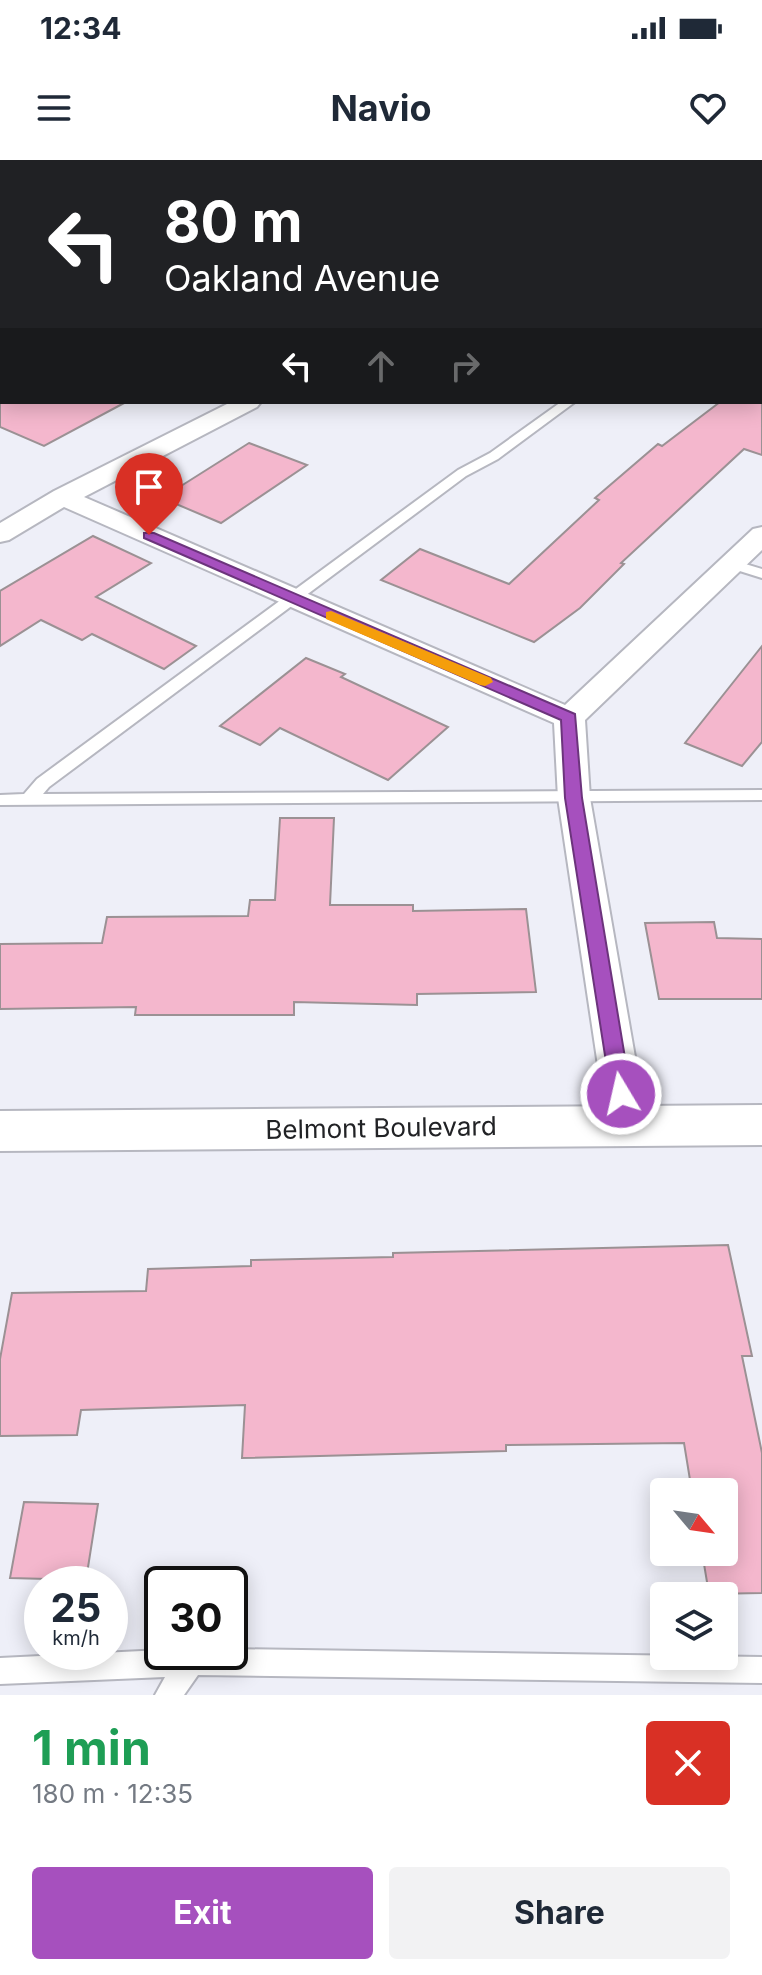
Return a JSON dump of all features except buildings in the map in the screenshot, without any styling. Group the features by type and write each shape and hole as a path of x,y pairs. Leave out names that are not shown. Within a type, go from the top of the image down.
{"street":[{"path":"0,534 63,497 245,404"},
{"path":"63,497 569,718"},
{"path":"569,718 747,569 762,535"},
{"path":"569,718 574,798 627,1126"},
{"name":"Belmont Boulevard","path":"0,1131 762,1125"}],"lane":[{"path":"28,801 43,783 462,473 494,456 566,404"},
{"path":"0,800 762,795"},
{"path":"248,1663 762,1670"},
{"path":"0,1671 144,1664"},
{"path":"168,1695 185,1670"}],"slow traffic":[{"path":"331,616 485,682"}],"route":[{"path":"149,535 569,718 574,798 621,1094"}]}
